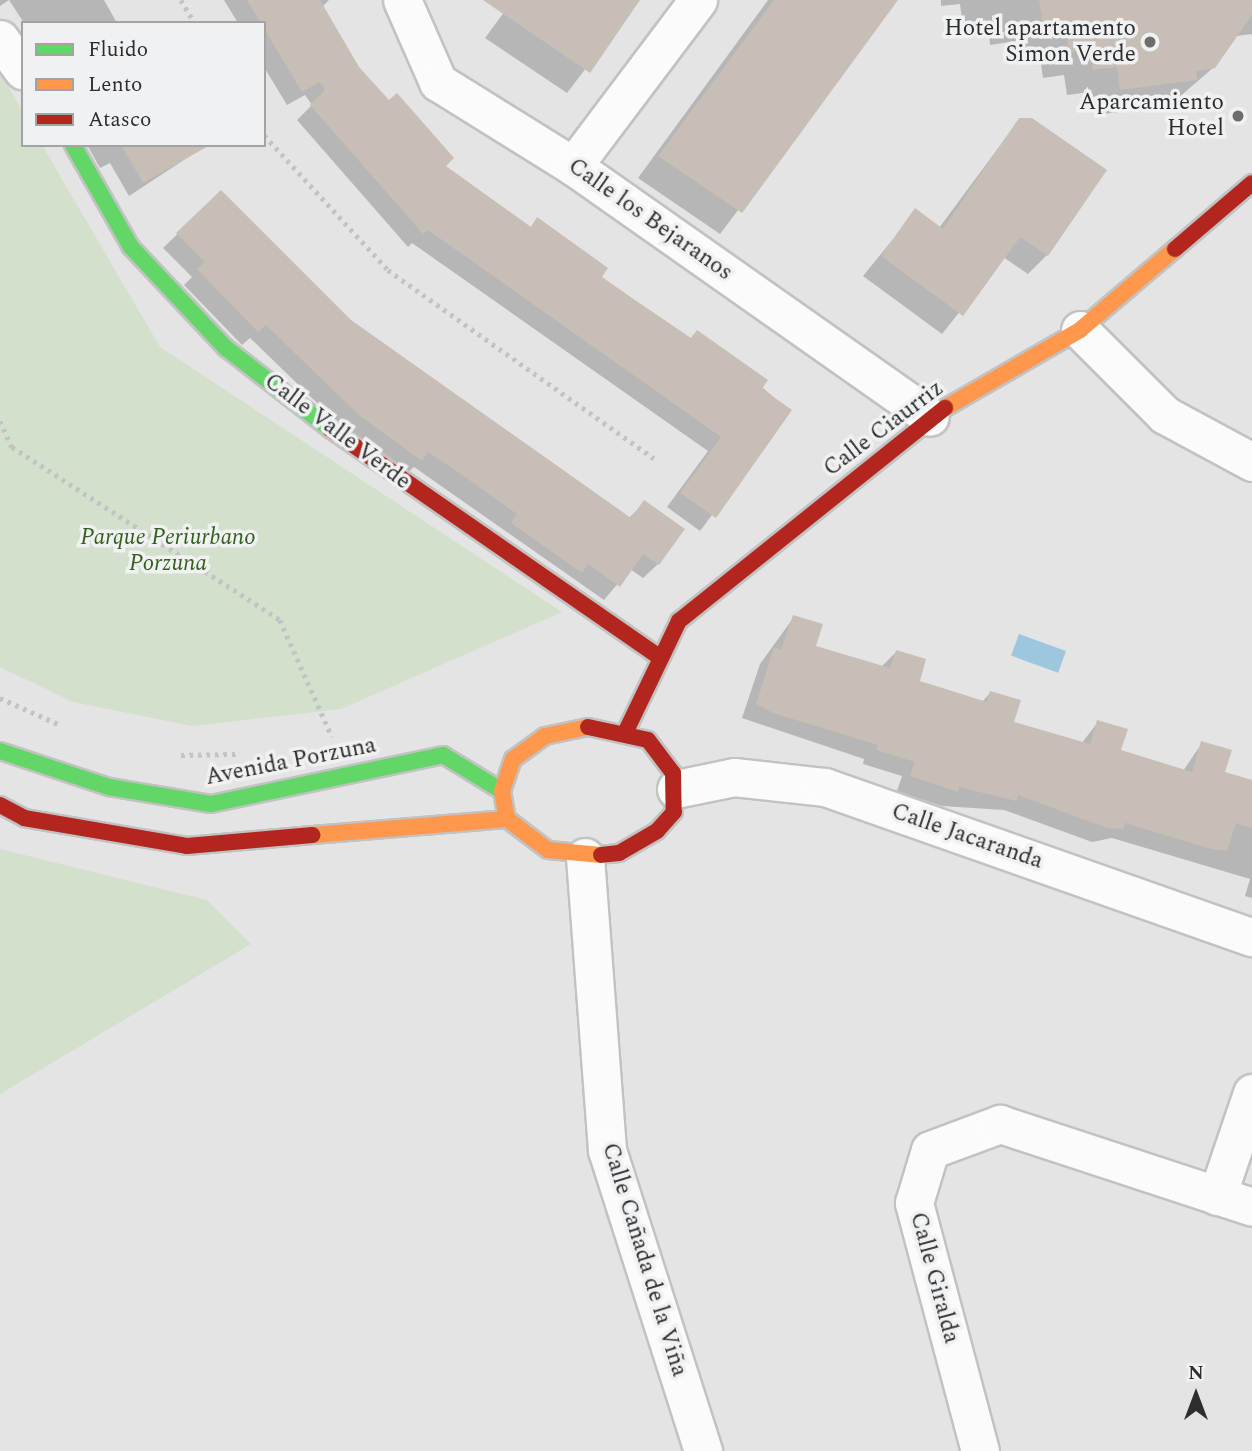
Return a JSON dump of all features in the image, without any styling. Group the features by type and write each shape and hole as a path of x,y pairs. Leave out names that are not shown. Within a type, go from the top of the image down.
{"street":[{"name":"Calle los Bejaranos","path":"402,0 438,82 573,166 930,417"},
{"path":"573,166 698,0"},
{"path":"0,39 21,68"},
{"name":"Calle Valle Verde","path":"74,147 131,247 226,348 361,454 661,658"},
{"name":"Calle Ciaurriz","path":"626,731 678,621 930,417 1080,330 1252,183"},
{"path":"1080,330 1165,415 1252,463"},
{"path":"0,805 24,818 187,846 507,819 548,850 584,857 619,853 657,831 674,812 676,789 663,757 649,740 626,731 588,727 545,736 513,759 502,792 507,819"},
{"name":"Avenida Porzuna","path":"0,751 109,787 211,804 443,755 502,792"},
{"name":"Calle Jacaranda","path":"676,789 734,777 825,787 1252,937"},
{"name":"Calle Cañada de la Viña","path":"584,857 607,1150 702,1451"},
{"path":"1217,1196 1252,1093"},
{"name":"Calle Giralda","path":"980,1451 914,1203 930,1150 1000,1124 1252,1207"}],"path":[{"path":"181,0 194,21"},
{"path":"266,137 388,270 654,458"},
{"path":"0,421 12,447 280,620 325,710 334,747"},
{"path":"0,698 64,726"},
{"path":"165,755 244,754"}],"green space":[{"name":"Parque Periurbano Porzuna","path":"0,73 21,109 21,147 43,147 160,347 562,612 341,709 192,726 73,702 0,667"},
{"path":"0,849 207,900 251,944 0,1094"}],"water":[{"path":"1019,634 1066,651 1058,673 1011,656"}],"building":[{"path":"247,0 320,0 359,67 389,100 397,93 454,158 446,166 531,227 537,217 608,268 602,277 691,338 697,330 768,380 762,389 792,410 716,518 680,493 721,437 428,230 423,234 310,105 325,90 320,82 302,92 266,32 266,21 260,21"},
{"path":"483,0 640,0 590,73"},
{"path":"774,0 898,0 742,213 658,156"},
{"name":"Hotel apartamento Simon Verde","path":"1039,0 1252,0 1252,15 1215,68 1196,71 1197,80 1120,90 1117,67 1093,70 1090,50 1069,52 1066,32 1044,34"},
{"path":"1019,118 1032,118 1107,170 1048,256 1020,237 963,316 881,256 915,208 943,229"},
{"path":"122,147 206,147 143,183"},
{"path":"221,190 351,320 631,518 644,500 685,529 659,565 643,554 620,587 588,564 582,573 511,523 517,514 461,474 428,452 422,461 360,416 266,325 258,332 197,269 205,262 176,233"},
{"path":"793,615 823,624 816,646 890,668 896,650 926,659 920,681 987,702 990,691 1021,700 1014,722 1090,744 1097,720 1128,729 1121,750 1192,772 1201,741 1232,750 1225,772 1252,780 1252,828 1236,823 1227,851 1211,849 1125,823 1123,829 1107,828 1018,795 1016,801 959,787 958,792 910,776 915,762 876,750 878,745 773,713 756,704 774,647 781,650"}],"traffic: fast":[{"path":"74,147 131,247 226,348 330,429"},
{"path":"0,751 109,787 211,804 443,755 502,791"}],"traffic: slow":[{"path":"945,408 1080,330 1175,249"},
{"path":"588,727 545,736 513,759 502,791 507,819 548,850 601,855"},
{"path":"313,835 507,819"}],"traffic: jam":[{"path":"1175,249 1252,183"},
{"path":"626,731 679,621 945,408"},
{"path":"330,429 661,658"},
{"path":"588,727 648,740 673,773 674,812 657,831 619,853 601,855"},
{"path":"0,805 24,818 187,846 313,835"}],"place":[{"name":"Hotel apartamento Simon Verde","path":"1150,42"},
{"name":"Aparcamiento Hotel","path":"1238,116"}]}
